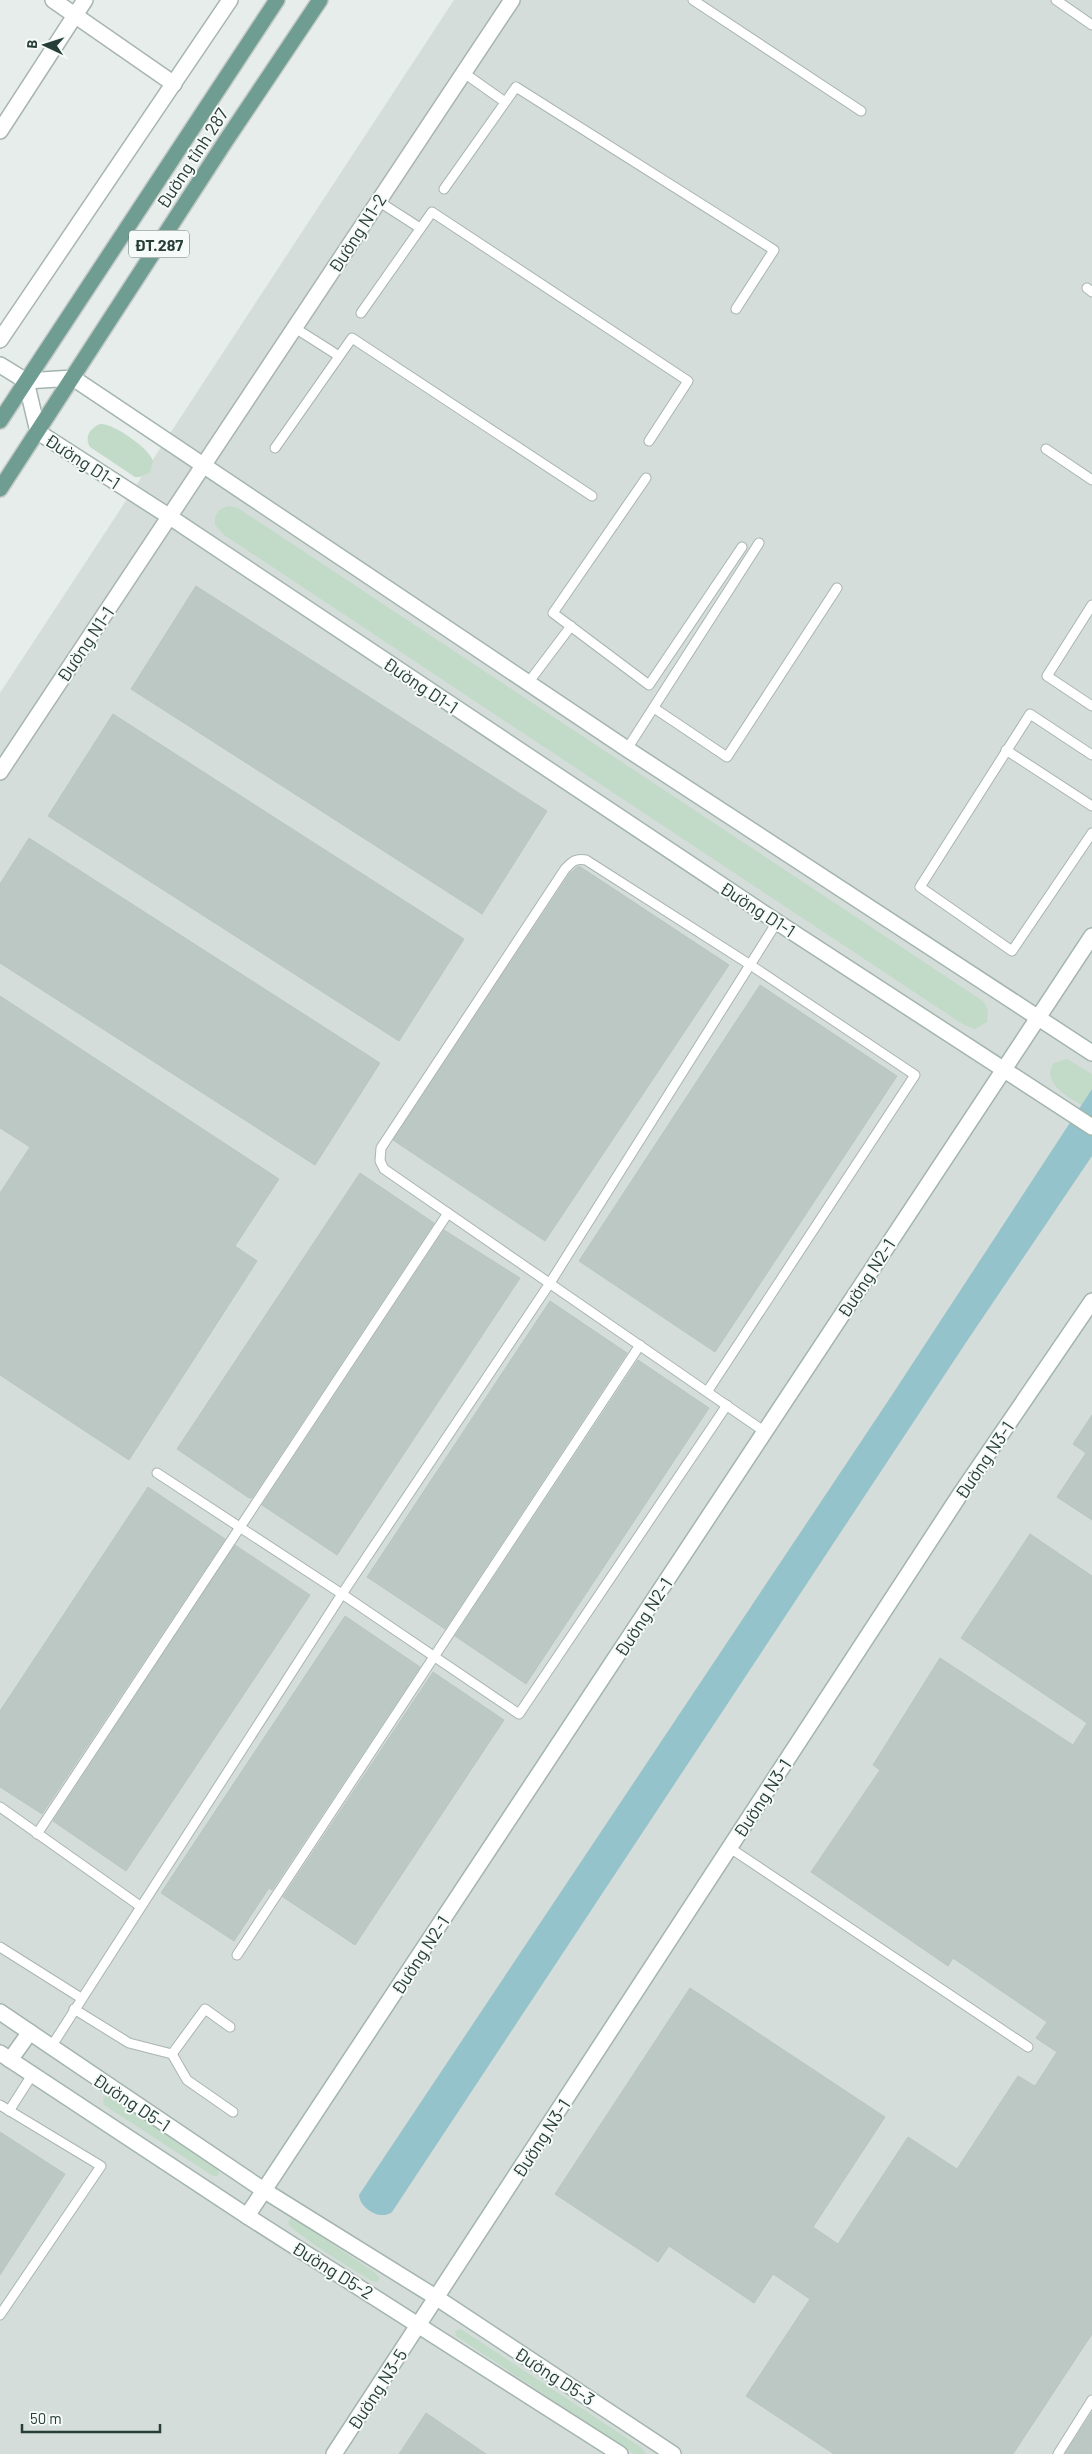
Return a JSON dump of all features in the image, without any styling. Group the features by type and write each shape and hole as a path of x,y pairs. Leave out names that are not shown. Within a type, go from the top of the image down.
{"main road":[{"name":"Đường tỉnh 287","path":"0,421 276,0"},
{"name":"Đường tỉnh 287","path":"0,489 225,142 320,0"}],"street":[{"path":"53,0 174,84"},
{"path":"0,130 85,0"},
{"path":"0,340 230,0"},
{"name":"Đường N1-2","path":"203,466 512,0"},
{"path":"0,365 26,381 73,378 627,749 1092,1053"},
{"name":"Đường D1-1","path":"26,381 38,432 170,517 777,922 1092,1127"},
{"name":"Đường N1-1","path":"0,772 203,466"},
{"name":"Đường N2-1","path":"247,2216 1092,936"},
{"name":"Đường N3-1","path":"420,2324 960,1496 1092,1301"},
{"name":"Đường D5-1","path":"0,2012 265,2191"},
{"path":"5,2056 30,2032"},
{"name":"Đường D5-1","path":"5,2056 247,2216"},
{"name":"Đường D5-2","path":"265,2191 437,2298"},
{"name":"Đường D5-2","path":"247,2216 420,2324"},
{"name":"Đường D5-3","path":"437,2298 673,2454"},
{"name":"Đường D5-3","path":"420,2324 620,2454"},
{"name":"Đường N3-5","path":"334,2454 420,2324"}],"lane":[{"path":"693,0 861,110"},
{"path":"1056,0 1092,24"},
{"path":"464,73 506,102"},
{"path":"444,189 516,87 774,250 736,309"},
{"path":"378,201 420,228"},
{"path":"361,312 432,212 688,381 649,441"},
{"path":"295,328 339,356"},
{"path":"275,448 352,338 592,496"},
{"path":"1046,449 1092,480"},
{"path":"646,478 553,613 649,685 742,547"},
{"path":"627,749 759,543"},
{"path":"654,708 727,757 837,588"},
{"path":"1092,604 1047,676 1092,706"},
{"path":"528,683 571,626"},
{"path":"1092,755 1030,714 920,887 1012,951 1092,833"},
{"path":"1006,750 1092,806"},
{"path":"707,1392 915,1076 752,966 586,860 572,861 381,1148 380,1161 384,1169 640,1345 707,1392 727,1406 765,1432"},
{"path":"51,2047 80,1998 342,1594 550,1283 752,966 777,922"},
{"path":"37,1834 448,1213"},
{"path":"237,1956 640,1345"},
{"path":"157,1473 342,1594 519,1714 727,1406"},
{"path":"0,1807 140,1906"},
{"path":"730,1848 1028,2047"},
{"path":"0,1947 80,1998"},
{"path":"74,2009 129,2043 172,2054 187,2080 234,2112"},
{"path":"172,2054 205,2009 230,2027"},
{"path":"9,2111 32,2075"},
{"path":"0,2105 101,2166 0,2315"},
{"path":"1058,2454 1092,2400"}],"shaded area":[{"path":"454,0 1092,0 1092,2454 0,2454 0,693"}],"green space":[{"path":"100,424 121,432 138,443 153,461 150,472 140,477 135,477 90,447 88,443 89,433"},
{"path":"229,506 238,508 983,1001 988,1010 987,1022 975,1029 964,1025 224,535 215,525 215,518 219,510"},
{"path":"1067,1059 1092,1074 1092,1111 1062,1092 1051,1079 1050,1071 1054,1063"},
{"path":"111,2095 216,2166 219,2174 213,2176 104,2105 103,2097"},
{"path":"291,2218 374,2272 380,2278 377,2282 372,2281 340,2262 292,2228 288,2223"},
{"path":"461,2329 642,2448 646,2454 634,2454 456,2336 455,2331"}],"water":[{"path":"1092,1089 1092,1156 967,1341 392,2212 382,2215 367,2209 360,2200 359,2195 892,1395"}],"building":[{"path":"196,586 547,811 482,914 131,689"},
{"path":"113,714 464,939 399,1041 48,816"},
{"path":"29,838 380,1063 315,1165 0,963 0,884"},
{"path":"579,866 729,965 545,1241 393,1140 570,873"},
{"path":"760,985 897,1076 715,1352 579,1261"},
{"path":"0,996 279,1179 235,1246 257,1261 129,1460 0,1375 0,1193 30,1147 0,1128"},
{"path":"360,1173 434,1223 252,1498 249,1498 177,1449"},
{"path":"444,1230 520,1278 337,1555 262,1505"},
{"path":"550,1301 627,1353 445,1629 367,1577"},
{"path":"638,1360 709,1408 526,1684 455,1636"},
{"path":"1092,1415 1092,1520 1057,1497 1086,1453 1073,1444"},
{"path":"148,1487 225,1539 42,1814 0,1787 0,1711"},
{"path":"1030,1534 1092,1576 1092,2334 1013,2454 834,2454 746,2396 810,2299 773,2274 754,2303 669,2246 658,2262 555,2194 690,1988 885,2117 813,2227 838,2244 908,2137 957,2169 1018,2076 1035,2086 1057,2052 1036,2038 1047,2022 953,1958 948,1966 811,1872 880,1770 873,1765 940,1658 1073,1745 1087,1723 961,1638"},
{"path":"235,1545 310,1595 126,1871 53,1821"},
{"path":"345,1616 420,1667 272,1890 269,1888 234,1941 161,1893"},
{"path":"433,1672 504,1720 355,1945 283,1897"},
{"path":"0,2132 65,2174 0,2275"},
{"path":"1092,2412 1092,2454 1065,2454"},
{"path":"426,2413 486,2454 399,2454"}]}
